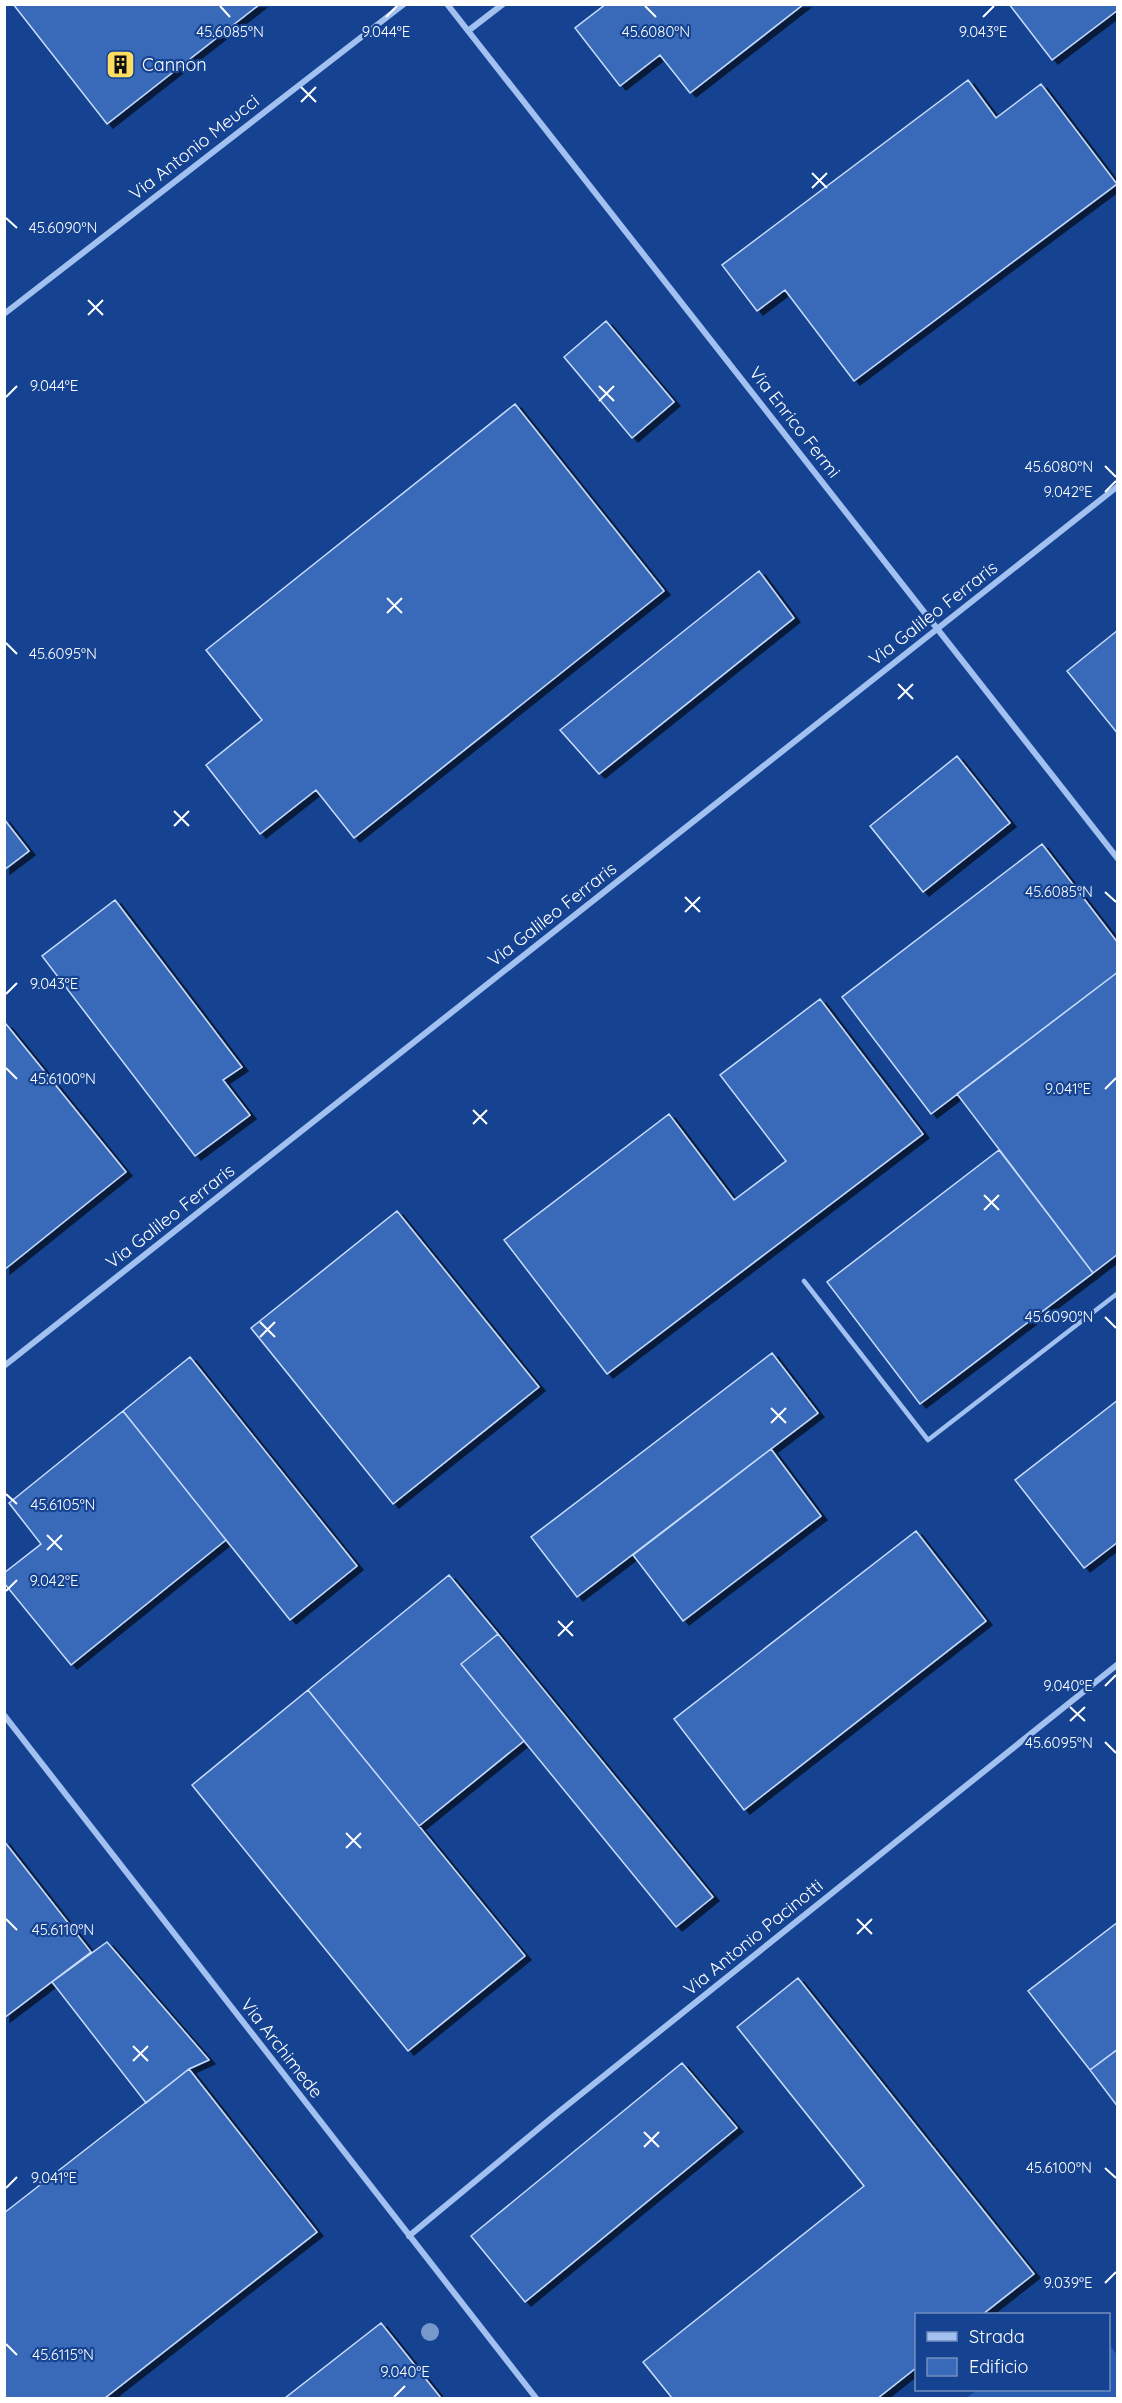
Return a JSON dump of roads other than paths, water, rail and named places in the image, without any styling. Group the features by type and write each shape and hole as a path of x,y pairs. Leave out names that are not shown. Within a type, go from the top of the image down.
{"street":[{"name":"Via Antonio Meucci","path":"4,314 404,4"},
{"name":"Via Enrico Fermi","path":"447,4 1118,858"},
{"path":"468,31 503,4"},
{"name":"Via Galileo Ferraris","path":"4,1366 1118,486"},
{"name":"Via Antonio Pacinotti","path":"409,2236 555,2115 1118,1664"},
{"name":"Via Archimede","path":"4,1715 536,2398"}],"lane":[{"path":"804,1281 928,1440 1118,1293"}],"place":[{"name":"Cannon","path":"121,64"}]}
